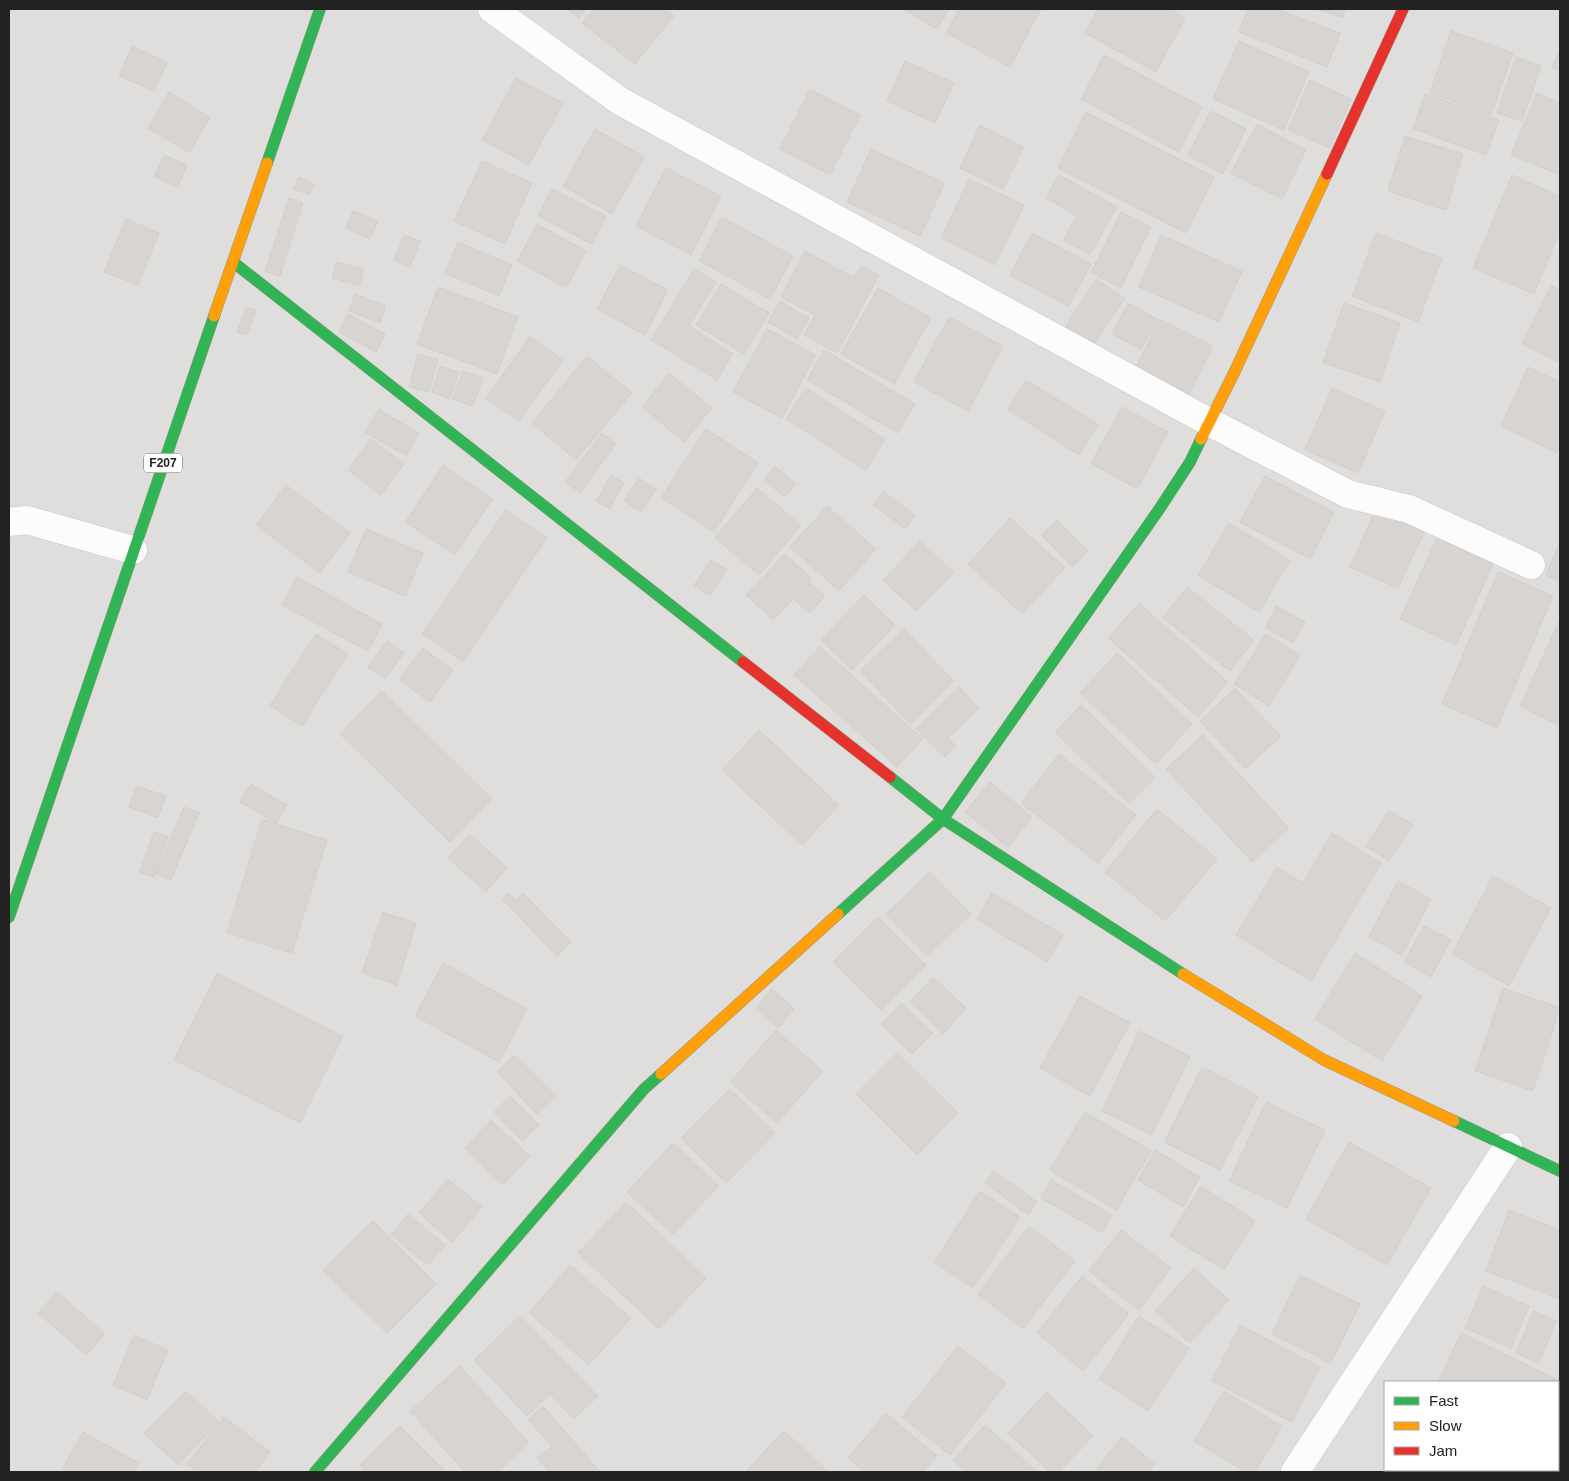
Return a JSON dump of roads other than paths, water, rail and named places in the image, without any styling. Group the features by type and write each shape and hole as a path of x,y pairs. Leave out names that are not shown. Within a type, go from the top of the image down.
{"street":[{"name":"F207","path":"9,917 320,9"},
{"path":"492,9 620,101 1209,422 1348,494 1409,509 1531,565"},
{"path":"315,1472 644,1089 943,819 1160,508 1190,462 1234,373 1403,9"},
{"path":"233,262 943,819 1162,961 1324,1060 1560,1171"},
{"path":"9,522 27,520 134,550"},
{"path":"1295,1472 1508,1147"}]}
